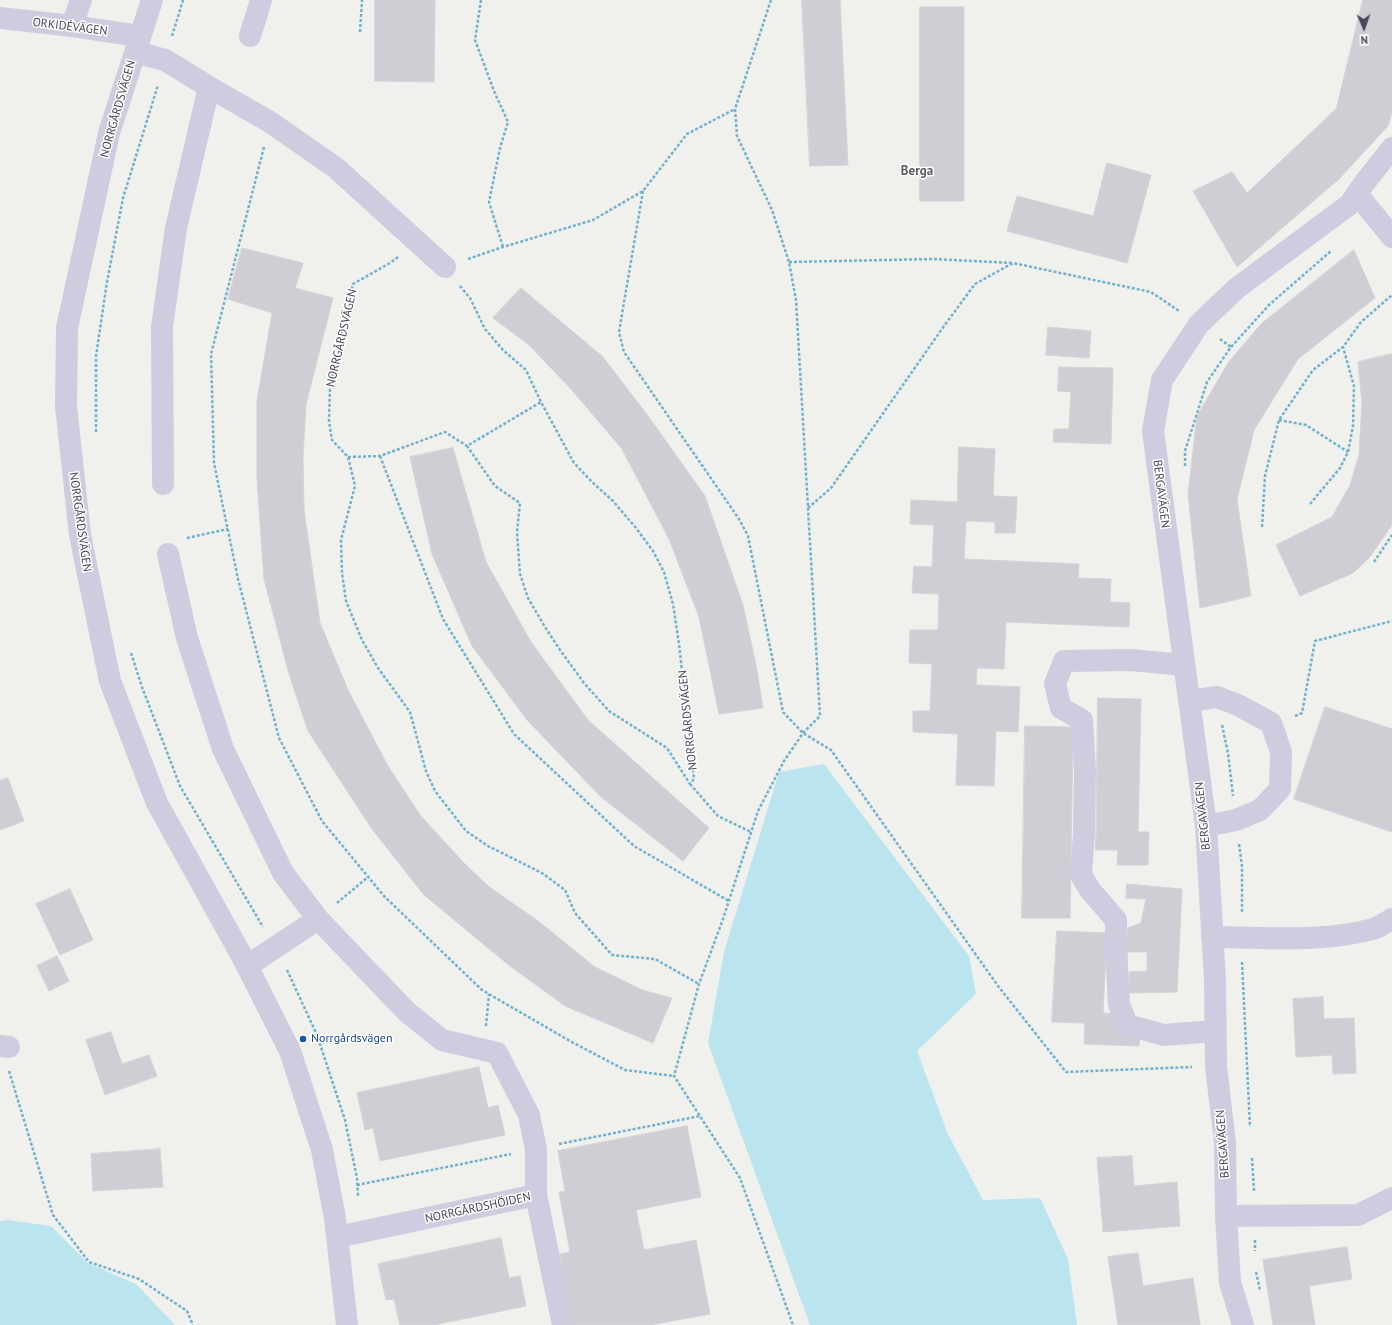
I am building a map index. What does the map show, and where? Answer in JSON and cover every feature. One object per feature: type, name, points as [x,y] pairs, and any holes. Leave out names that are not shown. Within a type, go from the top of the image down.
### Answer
[{"type":"street","points":[[72,26],[81,0]]},
{"type":"street","name":"NORRGÅRDSVÄGEN","points":[[152,0],[109,133],[67,328],[66,406],[80,535],[110,681],[157,803],[247,966],[290,1051],[322,1150],[337,1237],[347,1325]]},
{"type":"street","points":[[250,36],[261,0]]},
{"type":"street","name":"ORKIDÉVÄGEN","points":[[0,18],[72,26],[137,44]]},
{"type":"street","name":"NORRGÅRDSVÄGEN","points":[[137,44],[270,122],[336,168],[445,268]]},
{"type":"street","points":[[163,484],[162,327],[176,228],[209,87]]},
{"type":"street","name":"BERGAVÄGEN","points":[[1243,1325],[1230,1282],[1224,1143],[1216,1066],[1215,980],[1206,826],[1153,431],[1162,380],[1199,324],[1237,288],[1350,204],[1392,148]]},
{"type":"street","points":[[1357,194],[1392,237]]},
{"type":"street","points":[[168,554],[187,638],[223,749],[283,873],[318,919],[407,1012],[442,1040],[497,1053],[528,1114],[536,1149],[536,1195]]},
{"type":"street","points":[[1184,665],[1131,660],[1064,661],[1055,684],[1061,708],[1082,720],[1085,771],[1084,833],[1081,875],[1090,890],[1116,920],[1119,1004],[1127,1025],[1164,1035],[1215,1031]]},
{"type":"street","points":[[1189,701],[1217,697],[1238,705],[1272,724],[1281,752],[1280,789],[1260,810],[1236,820],[1206,826]]},
{"type":"street","points":[[247,966],[318,919]]},
{"type":"street","points":[[1212,937],[1303,938],[1338,935],[1374,928],[1392,919]]},
{"type":"street","name":"NORRGÅRDSHÖJDEN","points":[[337,1237],[536,1195],[563,1325]]},
{"type":"street","points":[[1226,1216],[1358,1215],[1392,1198]]},
{"type":"path","points":[[360,32],[362,0]]},
{"type":"path","points":[[481,0],[475,40],[494,91],[508,122],[500,148],[489,202],[503,247]]},
{"type":"path","points":[[771,0],[735,109],[737,136],[772,210],[789,262],[796,300],[820,716],[803,733],[784,761],[758,811],[729,901],[699,984],[674,1076],[740,1178],[793,1325]]},
{"type":"path","points":[[445,268],[503,247],[593,220],[643,191],[688,134],[735,109]]},
{"type":"path","points":[[270,122],[211,354],[214,463],[238,579],[279,738],[322,821],[384,896],[482,990],[570,1041],[625,1070],[674,1076]]},
{"type":"path","points":[[643,191],[619,332],[624,352],[739,519],[748,536],[783,712],[803,733],[831,750],[998,986],[1066,1072],[1216,1066]]},
{"type":"path","name":"NORRGÅRDSVÄGEN","points":[[417,242],[390,263],[353,284],[330,386],[329,421],[332,440],[348,457],[355,486],[342,540],[342,573],[346,600],[362,640],[378,668],[410,712],[426,771],[435,791],[466,831],[488,846],[542,873],[565,890],[575,913],[612,955],[655,959],[699,984]]},
{"type":"path","points":[[789,262],[933,259],[1013,263],[1151,292],[1231,346]]},
{"type":"path","points":[[808,508],[831,488],[975,284],[1013,263]]},
{"type":"path","name":"NORRGÅRDSVÄGEN","points":[[445,268],[470,298],[485,329],[503,350],[526,370],[541,402],[574,463],[613,501],[636,528],[653,551],[664,572],[673,604],[680,652],[694,779],[690,784],[667,748],[609,711],[584,683],[560,650],[528,598],[520,574],[517,532],[520,503],[495,486],[467,446]]},
{"type":"path","points":[[1262,527],[1265,476],[1279,420],[1313,370],[1343,348],[1362,322],[1392,295]]},
{"type":"path","points":[[1310,504],[1340,468],[1348,452],[1353,426],[1354,386],[1343,348]]},
{"type":"path","points":[[348,457],[380,456],[445,432],[467,446],[541,402]]},
{"type":"path","points":[[1279,420],[1306,425],[1348,452]]},
{"type":"path","points":[[380,456],[443,619],[514,734],[634,846],[729,901]]},
{"type":"path","points":[[168,554],[176,541],[228,529]]},
{"type":"path","points":[[1374,562],[1392,535]]},
{"type":"path","points":[[1272,724],[1302,713],[1315,641],[1392,621]]},
{"type":"path","points":[[690,784],[718,816],[751,832]]},
{"type":"path","points":[[318,919],[368,877]]},
{"type":"path","points":[[484,1050],[489,994]]},
{"type":"path","points":[[5,1046],[9,1072],[53,1214],[89,1262],[139,1279],[188,1311],[193,1325]]},
{"type":"shaded area","points":[[824,764],[969,956],[976,994],[917,1051],[948,1134],[983,1200],[1040,1198],[1068,1259],[1077,1325],[810,1325],[708,1043],[724,952],[779,772]]},
{"type":"shaded area","points":[[8,1220],[51,1226],[88,1263],[136,1284],[175,1325],[0,1325],[0,1221]]},
{"type":"building","points":[[375,0],[435,0],[434,82],[375,81]]},
{"type":"building","points":[[802,0],[840,0],[848,165],[810,166]]},
{"type":"building","points":[[1363,0],[1392,0],[1392,112],[1388,126],[1339,179],[1237,267],[1193,191],[1232,172],[1247,193],[1336,109]]},
{"type":"building","points":[[920,7],[964,7],[964,201],[920,201]]},
{"type":"building","points":[[1107,163],[1151,175],[1127,263],[1007,231],[1017,196],[1093,216]]},
{"type":"building","points":[[242,248],[303,263],[295,288],[333,298],[306,404],[303,457],[304,510],[320,623],[348,690],[388,766],[420,815],[463,862],[488,886],[538,921],[595,967],[642,990],[672,998],[653,1043],[565,1006],[510,966],[424,895],[372,829],[308,731],[289,674],[264,579],[257,479],[257,401],[272,313],[228,299]]},
{"type":"building","points":[[1354,250],[1375,298],[1298,359],[1254,430],[1237,499],[1251,596],[1200,608],[1188,494],[1197,416],[1228,363],[1261,324]]},
{"type":"building","points":[[521,288],[603,357],[651,420],[705,496],[743,605],[756,665],[763,708],[719,714],[699,617],[669,539],[622,449],[571,389],[528,344],[493,318]]},
{"type":"building","points":[[1048,327],[1091,331],[1089,358],[1046,355]]},
{"type":"building","points":[[1392,354],[1392,525],[1369,558],[1353,573],[1300,596],[1276,545],[1332,517],[1350,485],[1359,455],[1362,403],[1358,362]]},
{"type":"building","points":[[1059,367],[1113,368],[1111,444],[1053,442],[1054,429],[1069,429],[1071,392],[1058,391]]},
{"type":"building","points":[[959,447],[995,449],[993,496],[1017,497],[1015,533],[995,533],[995,522],[966,521],[964,559],[1079,564],[1078,578],[1111,579],[1110,602],[1130,603],[1129,627],[1006,622],[1004,669],[977,668],[976,685],[1020,687],[1018,732],[996,731],[994,786],[956,785],[958,734],[913,732],[913,711],[930,711],[932,664],[909,663],[910,630],[938,630],[939,594],[912,593],[914,566],[932,567],[934,525],[910,524],[911,500],[957,502]]},
{"type":"building","points":[[453,448],[486,562],[531,642],[588,720],[709,828],[683,861],[601,797],[527,720],[472,646],[432,554],[410,457]]},
{"type":"building","points":[[1098,698],[1141,699],[1138,832],[1149,832],[1148,865],[1117,865],[1118,850],[1096,850]]},
{"type":"building","points":[[1325,707],[1392,729],[1392,832],[1294,799]]},
{"type":"building","points":[[1025,726],[1073,727],[1070,918],[1022,918]]},
{"type":"building","points":[[8,778],[24,821],[0,830],[0,781]]},
{"type":"building","points":[[1127,884],[1182,889],[1177,992],[1129,993],[1129,972],[1147,971],[1147,952],[1126,952],[1128,928],[1141,923],[1146,899],[1126,898]]},
{"type":"building","points":[[70,889],[93,940],[60,955],[36,904]]},
{"type":"building","points":[[1057,931],[1107,933],[1103,1013],[1118,1014],[1118,1032],[1140,1033],[1139,1046],[1084,1044],[1085,1023],[1052,1022]]},
{"type":"building","points":[[57,956],[69,981],[49,991],[37,966]]},
{"type":"building","points":[[1323,997],[1324,1019],[1354,1018],[1356,1073],[1333,1074],[1332,1055],[1296,1057],[1293,999]]},
{"type":"building","points":[[111,1032],[122,1064],[149,1055],[157,1076],[105,1095],[86,1040]]},
{"type":"building","points":[[479,1067],[488,1108],[498,1105],[505,1135],[380,1161],[373,1128],[365,1130],[357,1093]]},
{"type":"building","points":[[687,1126],[701,1197],[636,1210],[644,1250],[696,1240],[710,1314],[650,1325],[573,1325],[560,1254],[570,1252],[559,1192],[565,1191],[558,1151]]},
{"type":"building","points":[[160,1149],[163,1187],[93,1191],[91,1154]]},
{"type":"building","points":[[1132,1156],[1134,1186],[1177,1182],[1180,1226],[1103,1232],[1097,1158]]},
{"type":"building","points":[[501,1238],[509,1278],[520,1276],[526,1306],[434,1325],[400,1325],[394,1299],[386,1300],[378,1264]]},
{"type":"building","points":[[1347,1247],[1352,1279],[1309,1286],[1315,1325],[1273,1325],[1263,1260]]},
{"type":"building","points":[[1138,1253],[1143,1286],[1193,1278],[1200,1325],[1118,1325],[1108,1257]]},
{"type":"place","name":"Norrgårdsvägen","points":[[303,1039]]},
{"type":"district","name":"Berga","points":[[917,171]]}]
